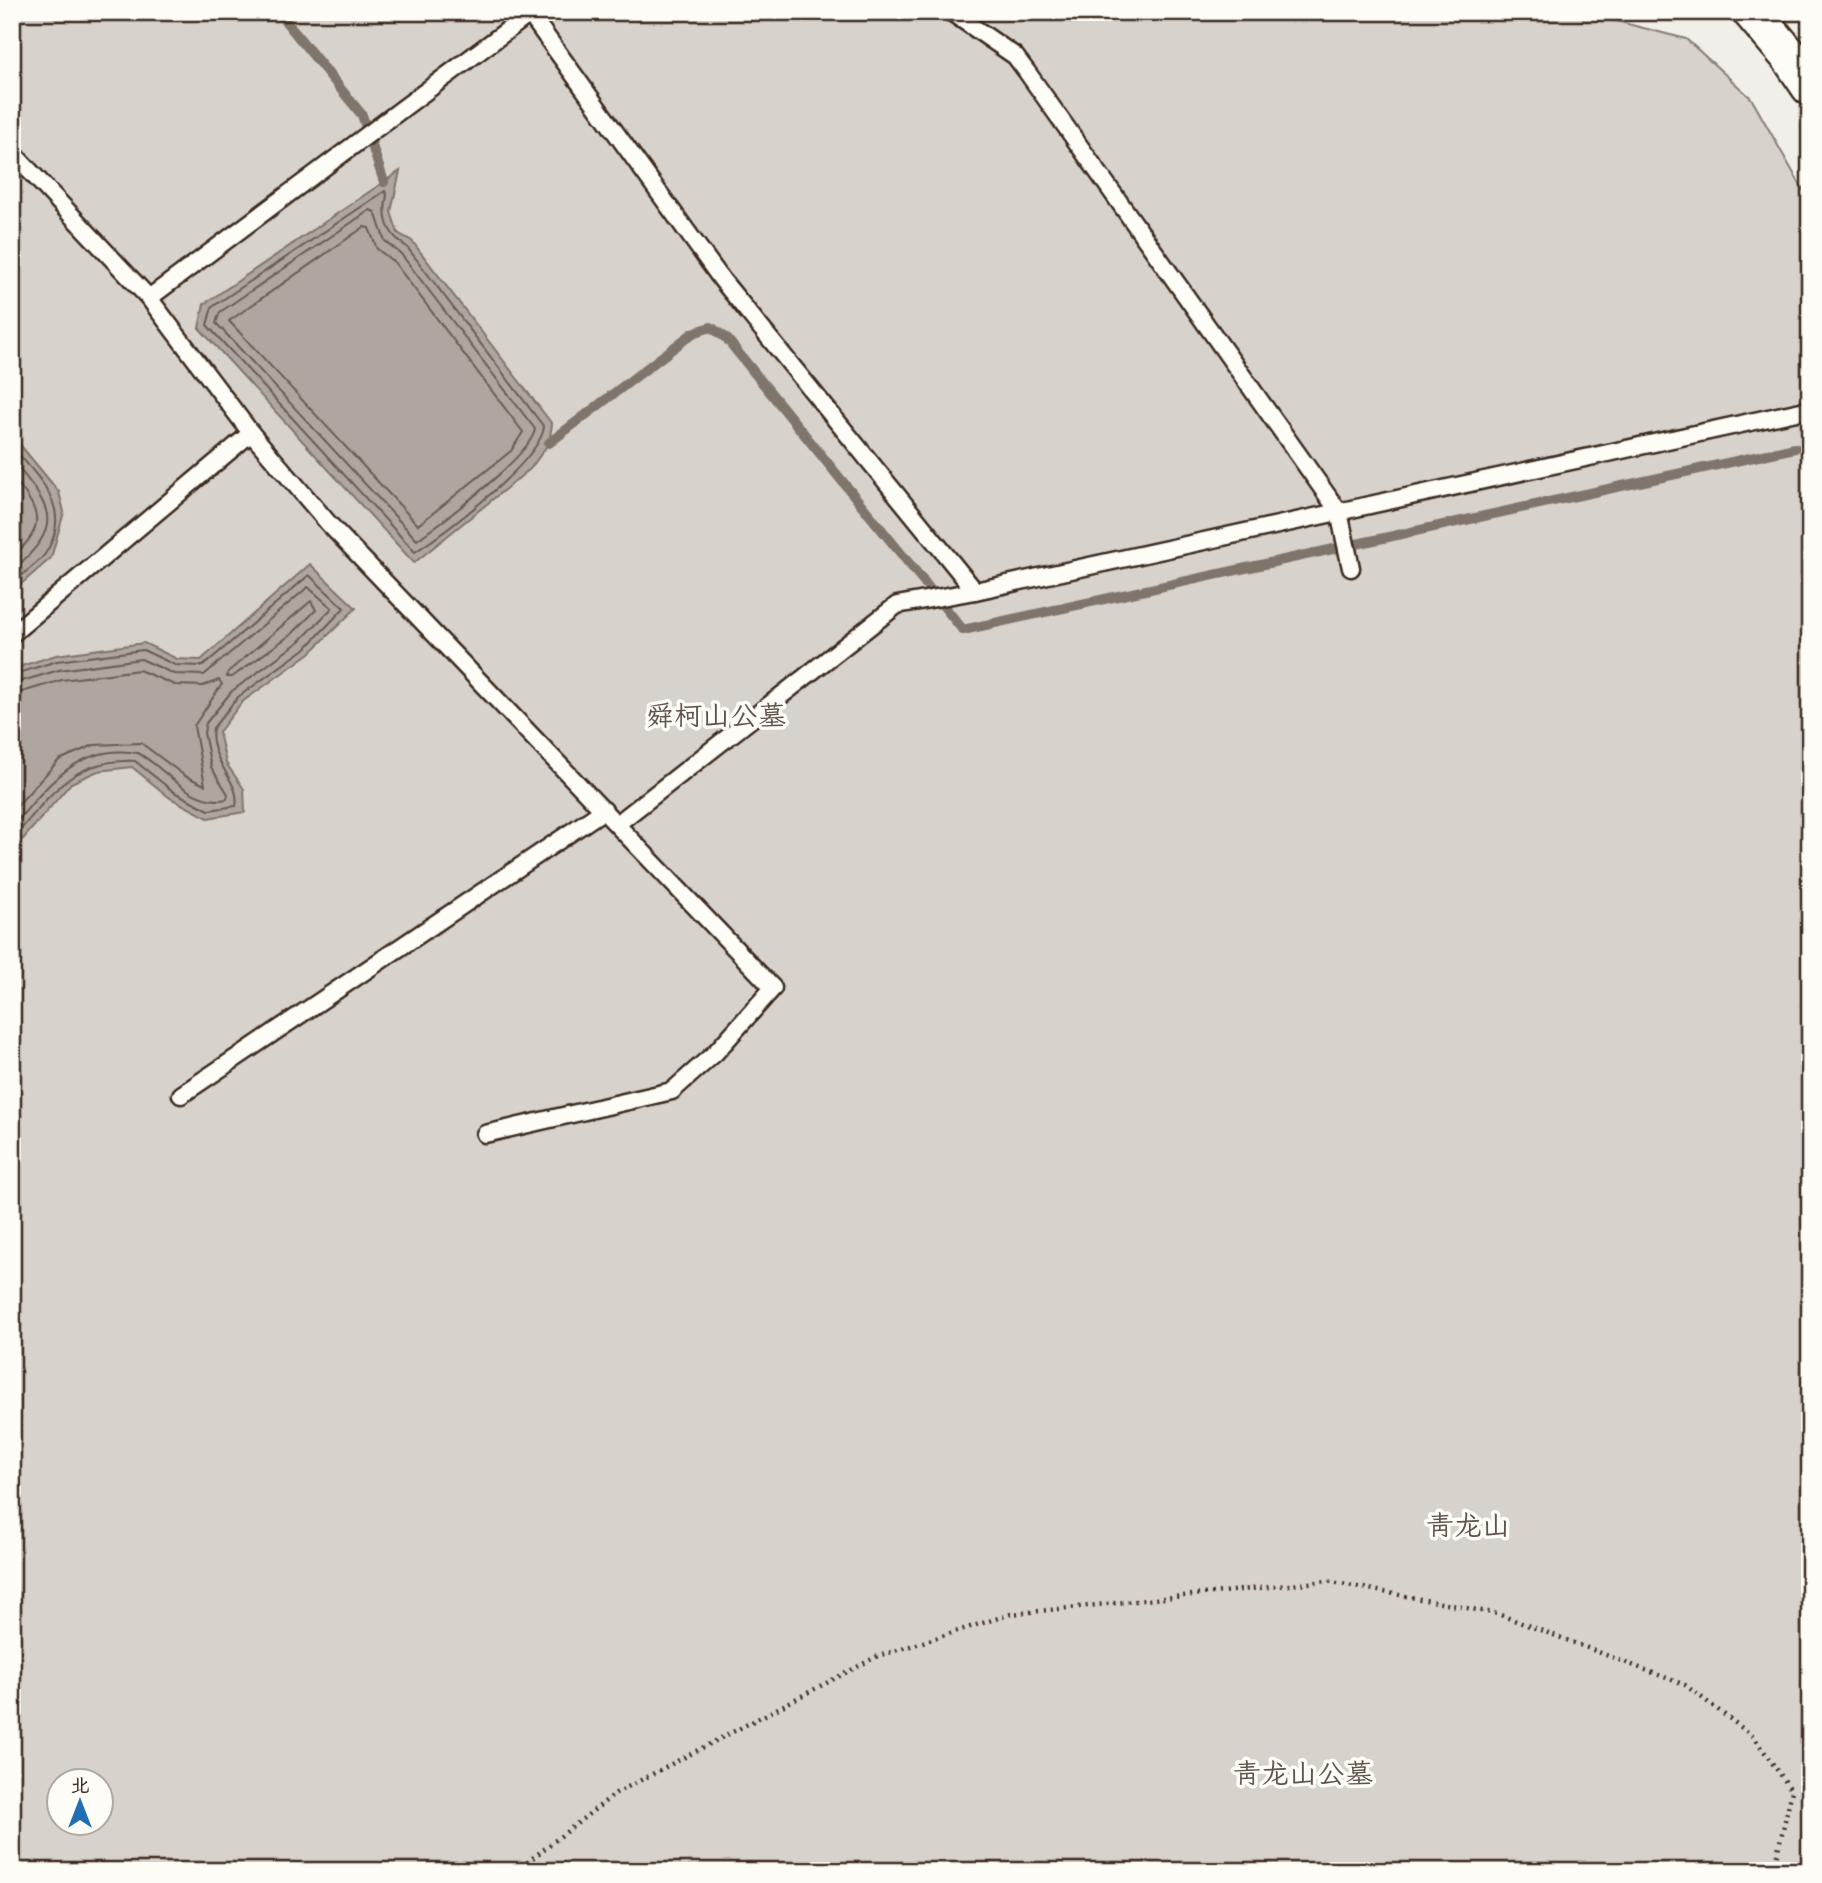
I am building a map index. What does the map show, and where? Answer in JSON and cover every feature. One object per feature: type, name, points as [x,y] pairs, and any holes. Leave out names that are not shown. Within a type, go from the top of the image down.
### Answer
[{"type":"street","points":[[1752,12],[1791,58],[1810,86]]},
{"type":"lane","points":[[951,12],[1014,56],[1339,512],[1351,568]]},
{"type":"lane","points":[[149,298],[531,13],[722,280],[975,591]]},
{"type":"lane","points":[[12,152],[149,298],[251,433],[329,524],[774,988],[715,1053],[672,1091],[485,1134]]},
{"type":"lane","points":[[617,824],[897,605],[975,591],[1810,408]]},
{"type":"lane","points":[[12,634],[251,433]]},
{"type":"lane","points":[[181,1095],[604,810]]},
{"type":"path","points":[[516,1871],[615,1793],[876,1657],[1012,1614],[1327,1581],[1498,1614],[1685,1685],[1754,1737],[1792,1791],[1773,1871]]},
{"type":"green space","name":"舜柯山公墓","points":[[12,12],[1581,12],[1686,39],[1751,98],[1810,202],[1810,1871],[12,1871]]},
{"type":"water","points":[[400,171],[391,212],[398,233],[412,241],[552,424],[549,443],[530,469],[414,563],[199,328],[204,304]]},
{"type":"water","points":[[12,435],[59,492],[64,512],[51,558],[12,592]]},
{"type":"water","points":[[310,564],[356,608],[310,653],[242,702],[219,732],[226,763],[244,789],[245,812],[208,818],[170,798],[132,767],[98,771],[71,783],[12,852],[12,669],[56,655],[144,643],[177,659],[201,660]]},
{"type":"waterway","points":[[278,12],[362,115],[384,182]]},
{"type":"waterway","points":[[549,443],[693,333],[711,327],[727,339],[963,630],[1795,448]]},
{"type":"park label","name":"青龙山","points":[[1468,1527]]},
{"type":"park label","name":"青龙山公墓","points":[[1303,1775]]}]
